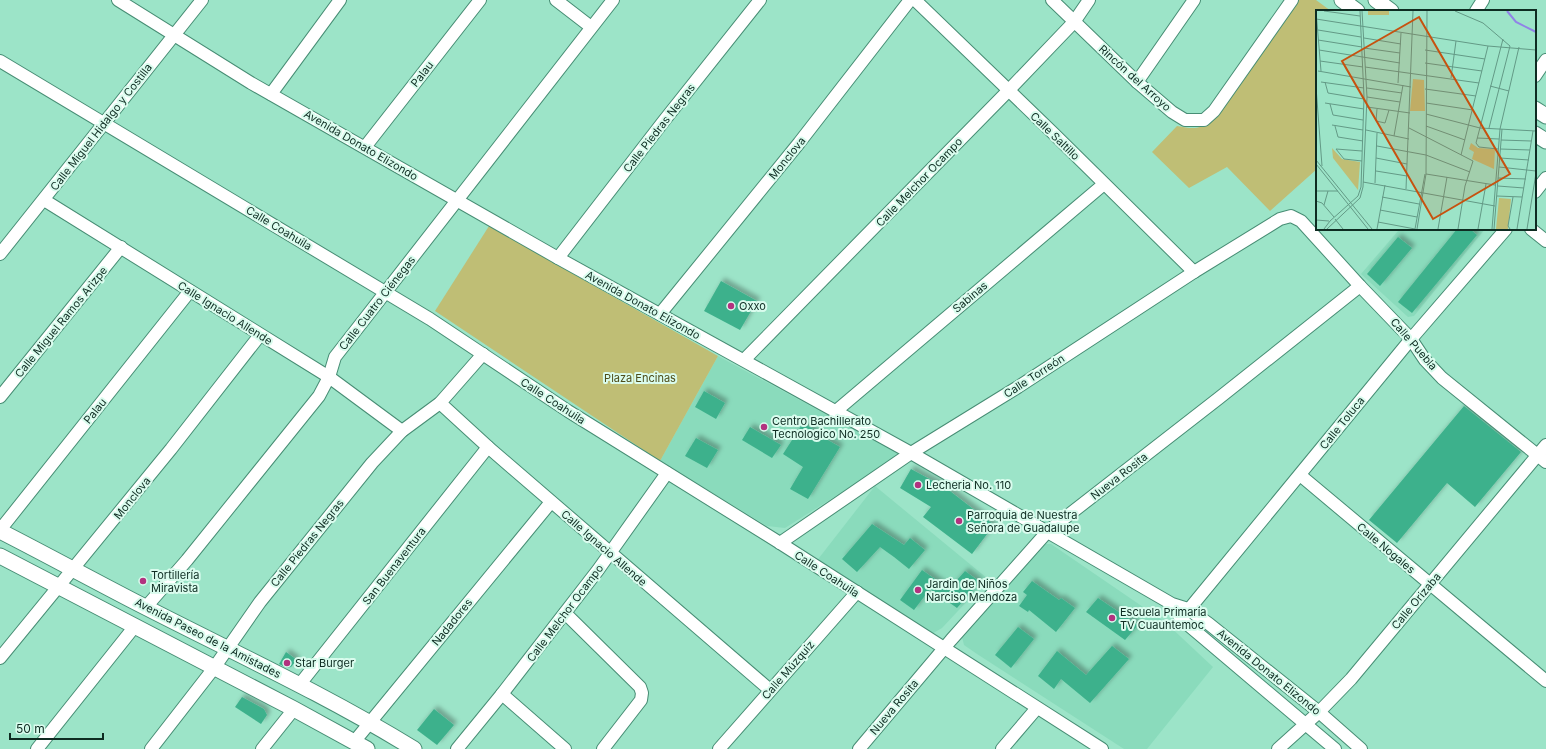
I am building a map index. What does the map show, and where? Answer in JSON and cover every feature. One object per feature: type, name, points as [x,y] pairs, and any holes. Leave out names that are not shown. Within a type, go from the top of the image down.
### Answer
[{"type":"street","name":"Avenida Donato Elizondo","points":[[118,0],[271,94],[558,258],[911,453],[1172,604],[1185,614],[1305,724],[1335,749]]},
{"type":"street","name":"Calle Miguel Hidalgo y Costilla","points":[[0,254],[105,124],[202,0]]},
{"type":"street","points":[[271,94],[340,0]]},
{"type":"street","name":"Palau","points":[[365,147],[480,0]]},
{"type":"street","points":[[556,0],[591,27]]},
{"type":"street","name":"Calle Cuatro Ciénegas","points":[[146,608],[187,560],[319,396],[329,377],[335,357],[613,0]]},
{"type":"street","name":"Calle Piedras Negras","points":[[558,258],[760,0]]},
{"type":"street","name":"Monclova","points":[[660,314],[799,143],[910,0]]},
{"type":"street","name":"Calle Saltillo","points":[[914,0],[1194,272]]},
{"type":"street","name":"Rincón del Arroyo","points":[[1052,0],[1137,82],[1172,112],[1185,120],[1204,120],[1214,111],[1292,0]]},
{"type":"street","name":"Calle Melchor Ocampo","points":[[744,360],[1008,91],[1074,22],[1089,0]]},
{"type":"street","points":[[1137,82],[1194,0]]},
{"type":"street","points":[[1342,0],[1356,10]]},
{"type":"street","points":[[1477,10],[1483,0]]},
{"type":"street","name":"Calle Coahuila","points":[[0,60],[386,292],[568,411],[780,543],[1102,749]]},
{"type":"street","points":[[1536,75],[1546,60]]},
{"type":"street","points":[[1536,110],[1546,116]]},
{"type":"street","points":[[1536,135],[1546,141]]},
{"type":"street","points":[[1536,191],[1546,178]]},
{"type":"street","name":"Sabinas","points":[[836,411],[1104,184]]},
{"type":"street","name":"Calle Ignacio Allende","points":[[44,200],[329,377],[402,431]]},
{"type":"street","name":"Calle Torreón","points":[[780,543],[911,453],[1018,387],[1194,272],[1280,219],[1292,216]]},
{"type":"street","name":"Calle Puebla","points":[[1292,216],[1301,221],[1411,339],[1425,360],[1442,378],[1542,459]]},
{"type":"street","name":"Calle Toluca","points":[[1185,614],[1411,339],[1505,230]]},
{"type":"street","points":[[1532,230],[1546,241]]},
{"type":"street","name":"Calle Miguel Ramos Arizpe","points":[[0,397],[121,247]]},
{"type":"street","name":"Nueva Rosita","points":[[859,749],[944,648],[1048,531],[1213,403],[1360,286]]},
{"type":"street","name":"Palau","points":[[0,530],[190,291]]},
{"type":"street","name":"Monclova","points":[[0,658],[171,449],[260,335]]},
{"type":"street","name":"Calle Piedras Negras","points":[[151,749],[214,668],[260,602],[313,534],[372,463],[402,431],[440,403],[483,354]]},
{"type":"street","name":"Calle Ignacio Allende","points":[[440,403],[488,448],[770,690]]},
{"type":"street","name":"Calle Orizaba","points":[[1278,749],[1319,712],[1350,679],[1430,585],[1542,459],[1546,445]]},
{"type":"street","name":"San Buenaventura","points":[[300,684],[488,448]]},
{"type":"street","name":"Calle Melchor Ocampo","points":[[457,749],[565,613],[667,473]]},
{"type":"street","name":"Calle Nogales","points":[[1300,475],[1546,681]]},
{"type":"street","name":"Nadadores","points":[[360,745],[371,722],[551,502]]},
{"type":"street","name":"Avenida Paseo de la Amistades","points":[[0,530],[146,608],[300,684],[371,722],[414,749]]},
{"type":"street","name":"Avenida Paseo de la Amistades","points":[[0,556],[360,745]]},
{"type":"street","name":"Calle Múzquiz","points":[[720,749],[857,592]]},
{"type":"street","points":[[565,613],[640,687],[642,693],[641,700],[602,749]]},
{"type":"street","name":"Avenida Donato Elizondo","points":[[1185,614],[1215,629],[1319,712],[1361,749]]},
{"type":"street","points":[[37,749],[135,626]]},
{"type":"street","points":[[502,694],[565,749]]},
{"type":"street","points":[[1002,749],[1036,708]]},
{"type":"street","points":[[262,749],[294,709]]},
{"type":"shaded area","points":[[1484,230],[1414,316],[1408,317],[1361,274],[1398,231]]},
{"type":"shaded area","name":"Centro Bachillerato Tecnologico No. 250","points":[[718,356],[901,455],[785,528],[767,526],[660,461]]},
{"type":"shaded area","points":[[875,486],[988,579],[942,628],[928,636],[812,567]]},
{"type":"shaded area","points":[[1043,544],[1051,544],[1165,622],[1213,667],[1147,749],[1124,749],[964,645],[962,637]]},
{"type":"green space","points":[[1299,0],[1316,0],[1330,10],[1316,10],[1316,170],[1270,211],[1227,167],[1189,188],[1152,152],[1177,126],[1196,128],[1204,126],[1213,120]]},
{"type":"green space","name":"Plaza Encinas","points":[[489,226],[718,356],[660,461],[435,311]]},
{"type":"building","points":[[1456,230],[1471,230],[1477,235],[1412,313],[1398,302]]},
{"type":"building","points":[[1398,237],[1412,248],[1380,286],[1367,274]]},
{"type":"building","name":"Oxxo","points":[[721,281],[757,301],[740,330],[704,311]]},
{"type":"building","points":[[704,391],[725,403],[716,419],[695,407]]},
{"type":"building","points":[[1464,406],[1521,452],[1475,507],[1447,483],[1397,543],[1369,520]]},
{"type":"building","points":[[803,423],[813,429],[812,431],[840,447],[808,499],[790,489],[803,467],[783,454]]},
{"type":"building","points":[[750,427],[781,445],[772,458],[742,440]]},
{"type":"building","points":[[696,438],[718,450],[707,468],[685,456]]},
{"type":"building","name":"Parroquia de Nuestra Señora de Guadalupe","points":[[911,469],[946,488],[994,525],[972,554],[923,517],[931,507],[900,488]]},
{"type":"building","points":[[872,524],[904,545],[910,538],[925,550],[909,569],[880,547],[857,572],[842,559]]},
{"type":"building","points":[[922,570],[949,589],[965,571],[980,582],[957,608],[930,589],[914,610],[900,600]]},
{"type":"building","points":[[1032,581],[1059,600],[1061,598],[1075,608],[1056,632],[1029,610],[1028,612],[1019,606],[1027,595],[1023,592]]},
{"type":"building","name":"Escuela Primaria TV Cuauhtemoc","points":[[1098,598],[1138,625],[1125,640],[1086,612]]},
{"type":"building","points":[[1018,627],[1034,639],[1011,668],[995,655]]},
{"type":"building","points":[[1112,646],[1129,659],[1090,703],[1061,679],[1054,689],[1038,676],[1057,651],[1086,675]]},
{"type":"building","name":"Star Burger","points":[[286,652],[297,660],[291,667],[287,668],[279,664]]},
{"type":"building","points":[[242,697],[264,709],[267,715],[261,724],[235,707]]},
{"type":"building","points":[[434,709],[454,725],[437,745],[417,730]]},
{"type":"place","name":"Oxxo","points":[[731,306]]},
{"type":"place","name":"Centro Bachillerato Tecnologico No. 250","points":[[764,427]]},
{"type":"place","name":"Lecheria No. 110","points":[[918,485]]},
{"type":"place","name":"Parroquia de Nuestra Señora de Guadalupe","points":[[959,521]]},
{"type":"place","name":"Tortillería Miravista","points":[[143,581]]},
{"type":"place","name":"Jardin de Niños Narciso Mendoza","points":[[918,590]]},
{"type":"place","name":"Escuela Primaria TV Cuauhtemoc","points":[[1112,618]]},
{"type":"place","name":"Star Burger","points":[[287,663]]}]
